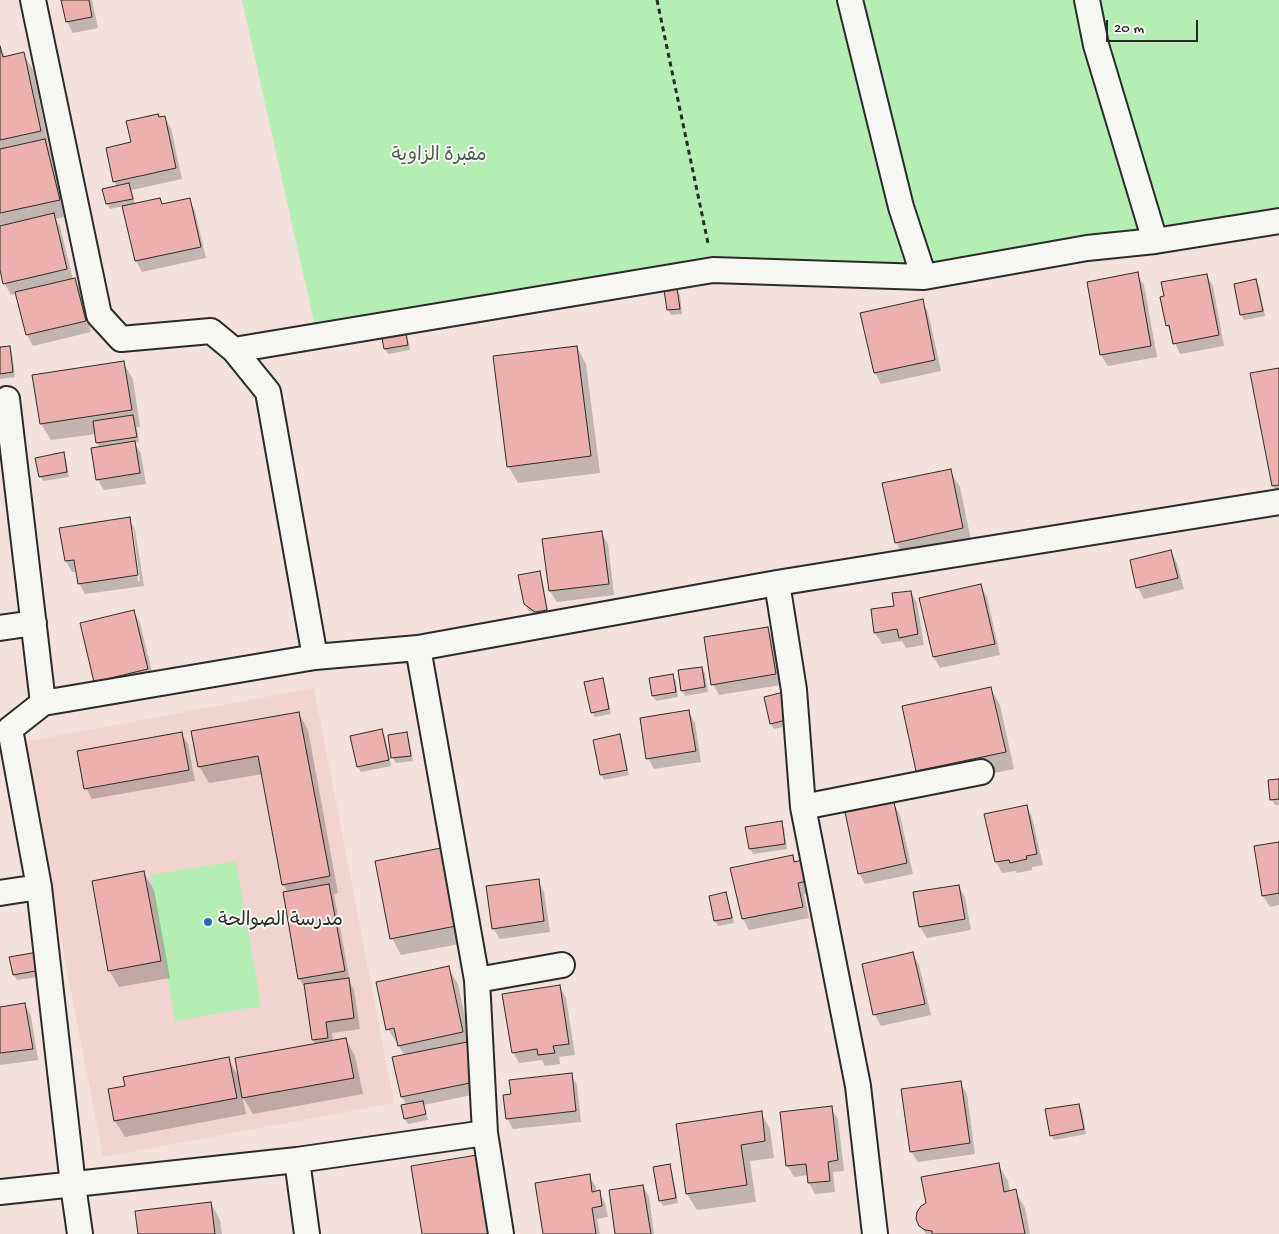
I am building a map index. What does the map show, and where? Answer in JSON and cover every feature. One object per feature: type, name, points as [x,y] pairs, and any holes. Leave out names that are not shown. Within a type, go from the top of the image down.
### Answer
[{"type":"street","points":[[33,0],[99,315],[121,339],[211,330],[234,350],[268,392],[316,657]]},
{"type":"street","points":[[850,0],[902,207],[924,277]]},
{"type":"street","points":[[1086,0],[1096,45],[1156,241]]},
{"type":"street","points":[[234,350],[713,270],[924,277],[1087,248],[1156,241],[1279,222]]},
{"type":"street","points":[[7,399],[43,703]]},
{"type":"street","points":[[80,1234],[39,888],[10,730],[43,703],[316,657],[418,648],[777,583],[1279,502]]},
{"type":"street","points":[[777,583],[794,690],[804,807],[858,1086],[875,1234]]},
{"type":"street","points":[[0,628],[34,623]]},
{"type":"street","points":[[418,648],[477,980],[484,1133],[501,1234]]},
{"type":"street","points":[[804,807],[981,772]]},
{"type":"street","points":[[0,893],[39,888]]},
{"type":"street","points":[[477,980],[562,965]]},
{"type":"street","points":[[0,1192],[297,1160],[484,1133]]},
{"type":"street","points":[[297,1160],[306,1234]]},
{"type":"path","points":[[657,0],[713,270]]},
{"type":"shaded area","name":"مدرسة الصوالحة","points":[[314,688],[394,1103],[103,1157],[23,742]]},
{"type":"green space","name":"مقبرة الزاوية","points":[[242,0],[1279,0],[1279,218],[924,277],[713,270],[317,336]]},
{"type":"green space","points":[[236,861],[261,1006],[175,1021],[150,875]]},
{"type":"building","points":[[61,0],[89,0],[92,17],[66,22]]},
{"type":"building","points":[[0,46],[3,57],[24,52],[41,131],[0,140]]},
{"type":"building","points":[[158,114],[159,117],[165,116],[176,168],[113,182],[106,148],[131,142],[126,121]]},
{"type":"building","points":[[45,139],[60,200],[0,213],[0,149]]},
{"type":"building","points":[[129,183],[133,199],[106,204],[102,189]]},
{"type":"building","points":[[160,198],[162,204],[190,198],[201,247],[135,261],[122,206]]},
{"type":"building","points":[[54,213],[67,269],[3,284],[0,270],[0,226]]},
{"type":"building","points":[[1138,272],[1151,346],[1100,355],[1087,282]]},
{"type":"building","points":[[1207,274],[1219,335],[1173,344],[1169,325],[1166,326],[1160,297],[1164,296],[1161,282]]},
{"type":"building","points":[[75,278],[86,321],[26,335],[15,292]]},
{"type":"building","points":[[1256,279],[1263,311],[1240,315],[1234,284]]},
{"type":"building","points":[[677,288],[680,309],[667,310],[664,290]]},
{"type":"building","points":[[923,299],[935,360],[874,373],[860,313]]},
{"type":"building","points":[[405,328],[408,345],[384,349],[381,332]]},
{"type":"building","points":[[10,346],[13,372],[0,374],[0,347]]},
{"type":"building","points":[[577,346],[591,456],[507,467],[493,356]]},
{"type":"building","points":[[124,361],[132,410],[40,424],[32,375]]},
{"type":"building","points":[[1279,368],[1279,485],[1272,486],[1250,373]]},
{"type":"building","points":[[133,415],[137,437],[96,443],[93,421]]},
{"type":"building","points":[[135,441],[140,473],[96,480],[91,448]]},
{"type":"building","points":[[64,452],[67,472],[39,477],[35,458]]},
{"type":"building","points":[[951,469],[963,528],[895,543],[882,483]]},
{"type":"building","points":[[130,517],[138,575],[78,584],[74,560],[65,561],[59,528]]},
{"type":"building","points":[[602,531],[609,584],[549,591],[542,539]]},
{"type":"building","points":[[1171,550],[1178,578],[1136,588],[1130,560]]},
{"type":"building","points":[[540,571],[547,610],[535,612],[524,604],[518,575]]},
{"type":"building","points":[[981,584],[995,644],[933,657],[919,598]]},
{"type":"building","points":[[911,591],[918,634],[899,638],[897,629],[874,633],[871,609],[894,606],[892,593]]},
{"type":"building","points":[[134,610],[148,669],[94,682],[80,623]]},
{"type":"building","points":[[768,627],[776,674],[711,685],[704,637]]},
{"type":"building","points":[[702,667],[705,687],[681,691],[678,670]]},
{"type":"building","points":[[673,674],[676,692],[652,696],[649,678]]},
{"type":"building","points":[[603,678],[609,709],[591,713],[584,682]]},
{"type":"building","points":[[991,687],[1006,752],[916,771],[902,706]]},
{"type":"building","points":[[784,692],[790,719],[770,724],[764,697]]},
{"type":"building","points":[[689,710],[696,751],[646,759],[640,718]]},
{"type":"building","points":[[299,712],[330,876],[282,885],[258,756],[198,767],[191,731]]},
{"type":"building","points":[[382,729],[389,760],[357,767],[350,736]]},
{"type":"building","points":[[182,732],[189,770],[84,789],[77,751]]},
{"type":"building","points":[[407,732],[411,756],[391,758],[388,735]]},
{"type":"building","points":[[620,734],[627,770],[600,775],[593,740]]},
{"type":"building","points":[[1279,779],[1279,799],[1270,800],[1268,780]]},
{"type":"building","points":[[894,802],[907,863],[858,874],[845,812]]},
{"type":"building","points":[[1027,805],[1037,854],[1026,856],[1027,859],[1010,863],[1009,860],[995,862],[984,814]]},
{"type":"building","points":[[782,821],[785,844],[749,849],[745,827]]},
{"type":"building","points":[[1279,842],[1279,893],[1262,896],[1254,846]]},
{"type":"building","points":[[446,847],[461,925],[390,939],[375,861]]},
{"type":"building","points":[[793,855],[794,862],[807,859],[811,880],[798,883],[803,907],[742,919],[730,868]]},
{"type":"building","points":[[144,871],[161,961],[108,971],[92,881]]},
{"type":"building","points":[[539,879],[544,921],[492,929],[486,886]]},
{"type":"building","points":[[329,884],[345,971],[298,979],[283,892]]},
{"type":"building","points":[[959,885],[965,919],[919,927],[913,892]]},
{"type":"building","points":[[726,892],[732,918],[714,921],[709,896]]},
{"type":"building","points":[[38,952],[41,970],[13,975],[9,957]]},
{"type":"building","points":[[913,952],[925,1004],[873,1015],[862,964]]},
{"type":"building","points":[[449,966],[463,1032],[398,1046],[394,1028],[386,1030],[376,982]]},
{"type":"building","points":[[349,978],[354,1018],[326,1022],[328,1038],[312,1040],[304,984]]},
{"type":"building","points":[[560,985],[569,1044],[553,1046],[555,1053],[538,1055],[537,1049],[512,1053],[502,994]]},
{"type":"building","points":[[25,1003],[33,1049],[0,1053],[0,1007]]},
{"type":"building","points":[[346,1038],[354,1078],[242,1098],[235,1058]]},
{"type":"building","points":[[467,1042],[475,1082],[401,1097],[392,1057]]},
{"type":"building","points":[[229,1057],[237,1098],[114,1121],[108,1089],[125,1086],[123,1077]]},
{"type":"building","points":[[572,1073],[576,1111],[506,1119],[503,1095],[511,1094],[509,1080]]},
{"type":"building","points":[[961,1081],[970,1143],[910,1152],[901,1089]]},
{"type":"building","points":[[423,1101],[426,1114],[404,1119],[401,1105]]},
{"type":"building","points":[[1079,1104],[1084,1129],[1050,1136],[1045,1109]]},
{"type":"building","points":[[832,1106],[838,1160],[828,1162],[830,1181],[808,1183],[806,1164],[786,1166],[780,1112]]},
{"type":"building","points":[[762,1111],[765,1141],[741,1145],[747,1185],[686,1194],[676,1124]]},
{"type":"building","points":[[477,1155],[490,1234],[422,1234],[411,1166]]},
{"type":"building","points":[[999,1163],[1004,1192],[1016,1189],[1025,1234],[932,1234],[932,1231],[925,1230],[919,1226],[916,1219],[917,1212],[926,1203],[921,1177]]},
{"type":"building","points":[[670,1164],[676,1198],[659,1201],[653,1167]]},
{"type":"building","points":[[590,1174],[592,1192],[600,1190],[602,1206],[592,1208],[596,1234],[543,1234],[535,1183]]},
{"type":"building","points":[[643,1185],[651,1234],[615,1234],[609,1190]]},
{"type":"building","points":[[211,1202],[215,1234],[138,1234],[135,1211]]},
{"type":"place","name":"مدرسة الصوالحة","points":[[208,922]]}]
